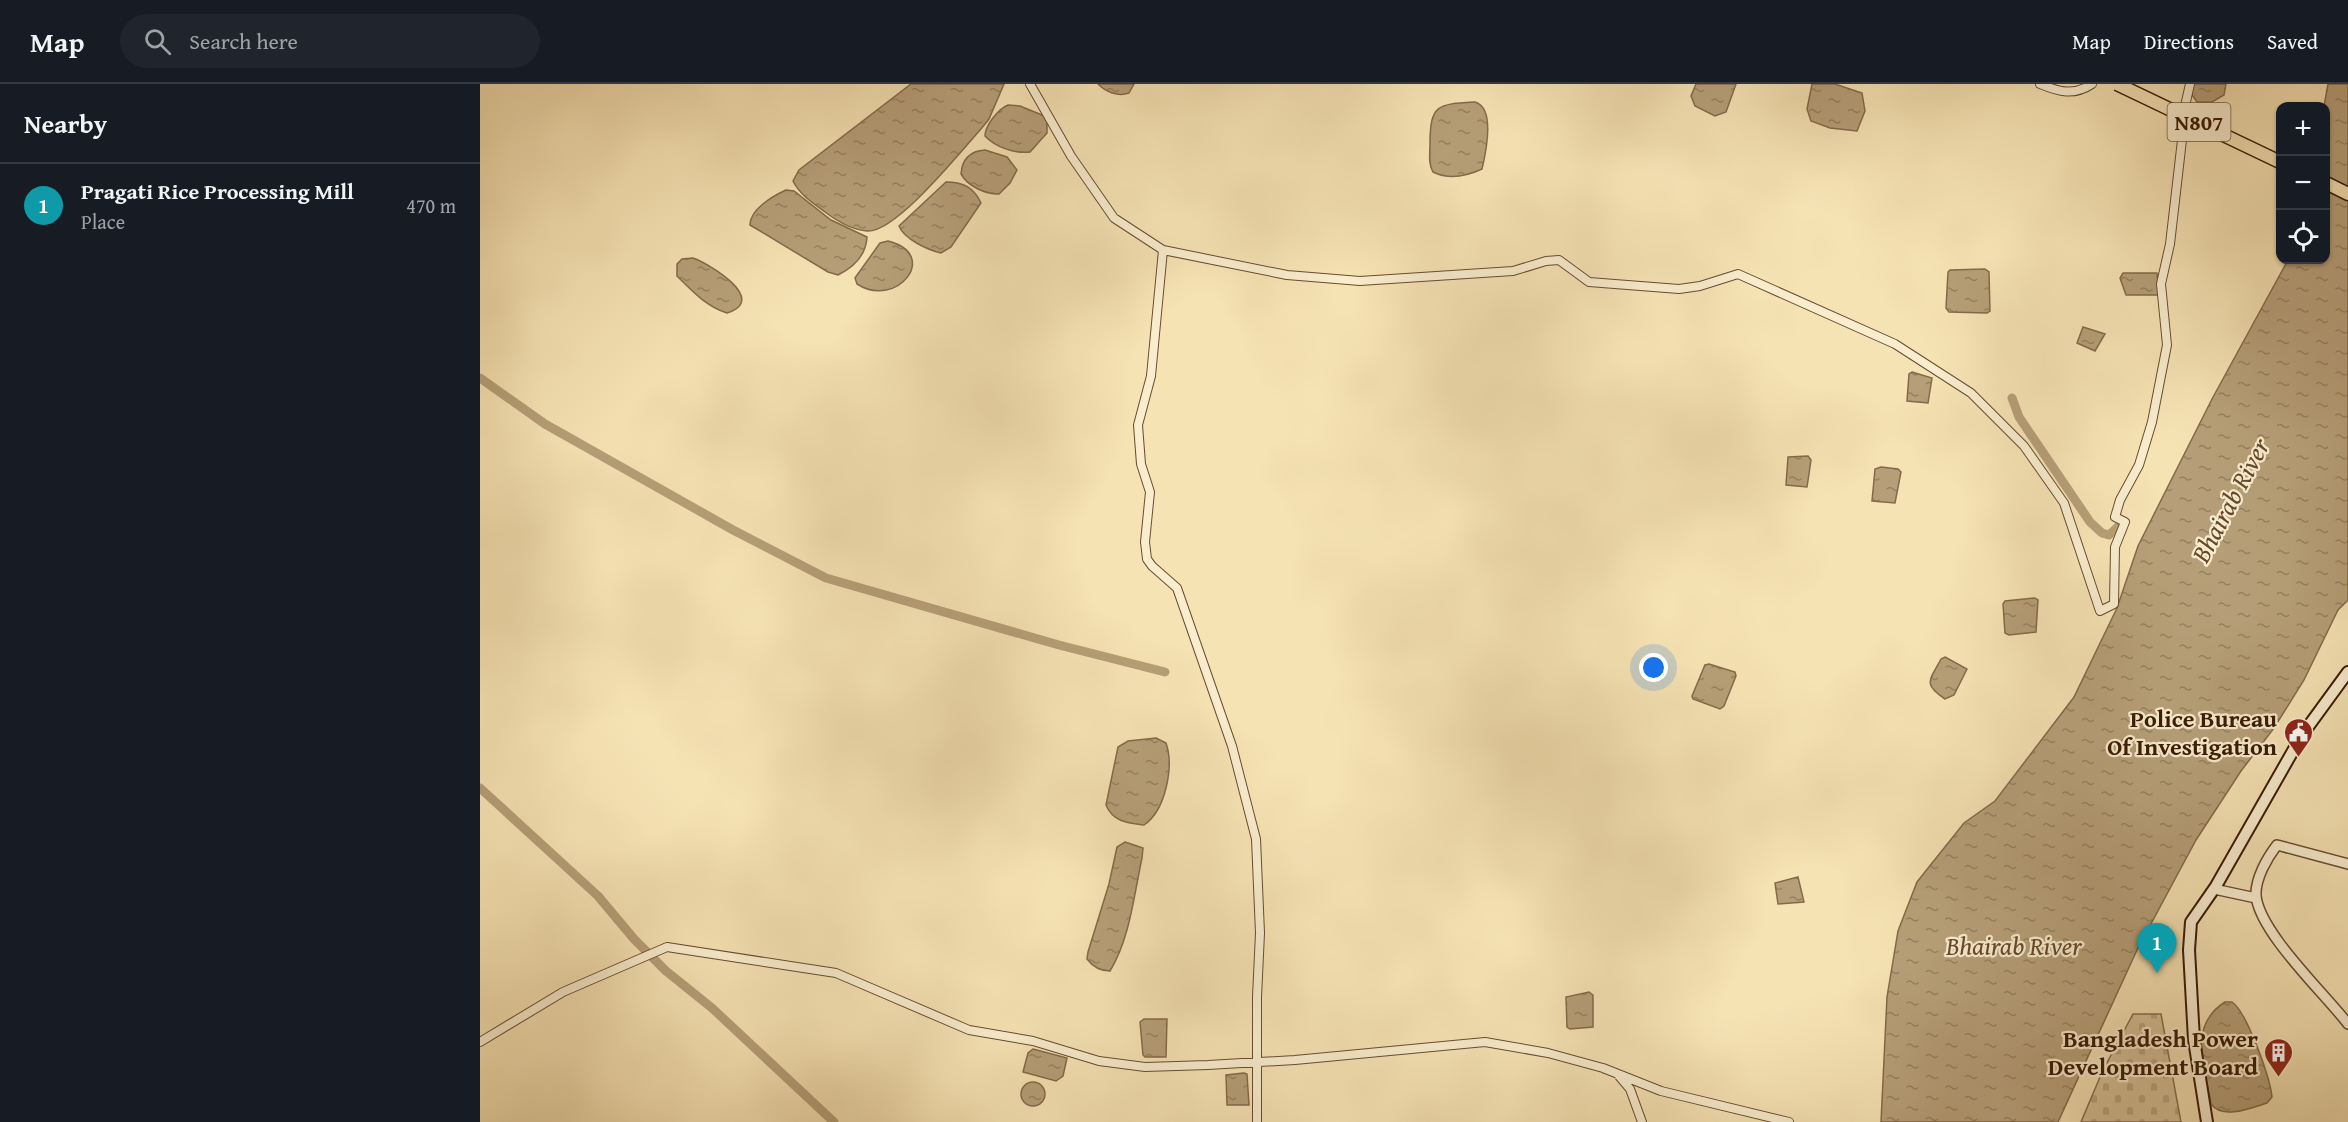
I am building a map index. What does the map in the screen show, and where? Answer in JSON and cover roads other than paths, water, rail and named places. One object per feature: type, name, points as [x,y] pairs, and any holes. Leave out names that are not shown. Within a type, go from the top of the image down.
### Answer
[{"type":"highway","name":"N807","points":[[2117,84],[2276,160]]},
{"type":"highway","points":[[2330,185],[2348,194]]},
{"type":"main road","points":[[2207,1122],[2194,1040],[2189,950],[2191,922],[2214,889],[2302,735],[2348,672]]},
{"type":"street","points":[[1030,84],[1071,156],[1114,218],[1163,250],[1287,275],[1360,281],[1439,277],[1474,272],[1513,272],[1546,261],[1559,260],[1589,282],[1679,288],[1700,286],[1738,274],[1895,344],[1971,393],[2024,446],[2064,503],[2100,611],[2114,604],[2115,547],[2125,522],[2115,517],[2120,500],[2139,465],[2152,422],[2167,345],[2161,284],[2170,244],[2182,140],[2187,124],[2185,106],[2190,84]]},
{"type":"street","points":[[2040,84],[2065,92],[2079,92],[2092,84]]},
{"type":"street","points":[[1163,250],[1151,376],[1138,425],[1141,464],[1150,492],[1145,542],[1147,559],[1177,588],[1232,746],[1256,839],[1260,933],[1257,1122]]},
{"type":"street","points":[[2348,864],[2277,845],[2257,880],[2256,898],[2268,923],[2288,954],[2348,1024]]},
{"type":"street","points":[[2214,889],[2256,898]]},
{"type":"street","points":[[480,1042],[563,992],[636,963],[667,947],[836,973],[969,1030],[1033,1041],[1099,1061],[1145,1067],[1295,1060],[1485,1042],[1548,1053],[1618,1074],[1661,1091],[1789,1122]]},
{"type":"street","points":[[1618,1074],[1630,1089],[1642,1122]]},
{"type":"water","points":[[911,84],[1004,84],[989,119],[911,205],[879,228],[867,231],[850,227],[811,202],[793,181],[799,170]]},
{"type":"water","points":[[1098,84],[1134,84],[1129,93],[1116,94]]},
{"type":"water","points":[[1696,84],[1736,84],[1726,112],[1715,116],[1695,106],[1691,96]]},
{"type":"water","points":[[1812,84],[1835,84],[1862,93],[1865,111],[1857,131],[1830,128],[1811,121],[1807,109]]},
{"type":"water","points":[[2192,84],[2226,84],[2224,95],[2212,102],[2197,102],[2192,95]]},
{"type":"water","name":"Bhairab River","points":[[2328,84],[2348,84],[2348,600],[2338,610],[2304,680],[2274,728],[2241,771],[2196,840],[2137,950],[2058,1122],[1881,1122],[1887,997],[1898,931],[1917,882],[1964,823],[1995,801],[2074,697],[2117,608],[2138,546],[2212,399],[2286,264],[2330,264],[2330,102],[2325,102]]},
{"type":"water","points":[[1475,102],[1486,113],[1487,121],[1487,142],[1482,169],[1458,176],[1445,176],[1433,172],[1430,166],[1430,131],[1434,114],[1445,106]]},
{"type":"water","points":[[1008,105],[1020,106],[1047,117],[1047,133],[1030,152],[1006,149],[985,136],[993,118]]},
{"type":"water","points":[[985,150],[1007,157],[1017,170],[1010,183],[999,194],[988,193],[977,188],[961,174],[965,160],[971,154]]},
{"type":"water","points":[[946,182],[968,187],[981,203],[951,247],[941,253],[923,247],[906,235],[899,226]]},
{"type":"water","points":[[786,190],[794,191],[831,220],[867,237],[862,255],[854,264],[838,275],[828,272],[750,225],[758,208]]},
{"type":"water","points":[[888,241],[904,248],[911,257],[912,267],[907,277],[898,285],[886,290],[872,290],[857,284],[855,278],[880,243]]},
{"type":"water","points":[[693,258],[711,267],[732,283],[739,291],[742,300],[738,307],[727,313],[713,307],[677,276],[677,264],[682,259]]},
{"type":"water","points":[[1985,269],[1989,272],[1990,311],[1987,313],[1949,312],[1946,308],[1948,272],[1950,270]]},
{"type":"water","points":[[2123,273],[2157,273],[2159,295],[2126,295],[2120,278]]},
{"type":"water","points":[[2083,327],[2105,334],[2095,351],[2077,343]]},
{"type":"water","points":[[1912,372],[1932,378],[1928,403],[1907,401],[1909,374]]},
{"type":"water","points":[[1808,456],[1811,460],[1807,487],[1786,485],[1788,457]]},
{"type":"water","points":[[1881,467],[1898,469],[1901,472],[1895,503],[1872,501],[1875,469]]},
{"type":"water","points":[[2035,598],[2038,600],[2036,632],[2009,635],[2005,633],[2003,604],[2005,601]]},
{"type":"water","points":[[1945,657],[1967,669],[1954,695],[1945,699],[1933,689],[1930,681],[1941,659]]},
{"type":"water","points":[[1709,664],[1735,672],[1736,676],[1724,706],[1720,709],[1693,699],[1692,696],[1705,665]]},
{"type":"water","points":[[1156,738],[1166,743],[1168,753],[1168,775],[1163,799],[1152,818],[1144,825],[1122,821],[1109,811],[1106,805],[1118,747],[1128,741]]},
{"type":"water","points":[[1125,842],[1143,848],[1142,858],[1127,930],[1117,958],[1110,971],[1107,971],[1095,966],[1087,959],[1109,884],[1117,847]]},
{"type":"water","points":[[1798,877],[1804,902],[1778,904],[1775,883]]},
{"type":"water","points":[[1589,992],[1593,995],[1593,1027],[1570,1029],[1567,1027],[1566,997]]},
{"type":"water","points":[[2225,1002],[2232,1002],[2238,1008],[2251,1031],[2272,1097],[2267,1103],[2230,1112],[2216,1109],[2211,1104],[2202,1048],[2202,1035],[2206,1023],[2213,1012]]},
{"type":"water","points":[[1144,1019],[1167,1019],[1166,1057],[1145,1057],[1143,1055],[1140,1022]]},
{"type":"water","points":[[1033,1049],[1067,1058],[1063,1076],[1056,1081],[1023,1072],[1028,1053]]},
{"type":"water","points":[[1247,1074],[1249,1105],[1227,1105],[1226,1075]]},
{"type":"water","points":[[1033,1082],[1042,1085],[1045,1094],[1042,1103],[1033,1106],[1024,1103],[1021,1094],[1024,1085]]},
{"type":"waterway","points":[[480,378],[545,424],[733,530],[826,578],[1059,645],[1165,672]]},
{"type":"waterway","points":[[2012,398],[2019,417],[2090,522],[2102,533],[2109,535],[2121,524]]},
{"type":"waterway","points":[[480,788],[598,896],[634,939],[666,971],[712,1008],[834,1122]]},
{"type":"place","name":"Police Bureau Of Investigation","points":[[2298,758]]},
{"type":"place","name":"Pragati Rice Processing Mill","points":[[2157,973]]},
{"type":"place","name":"Bangladesh Power Development Board","points":[[2279,1078]]}]
